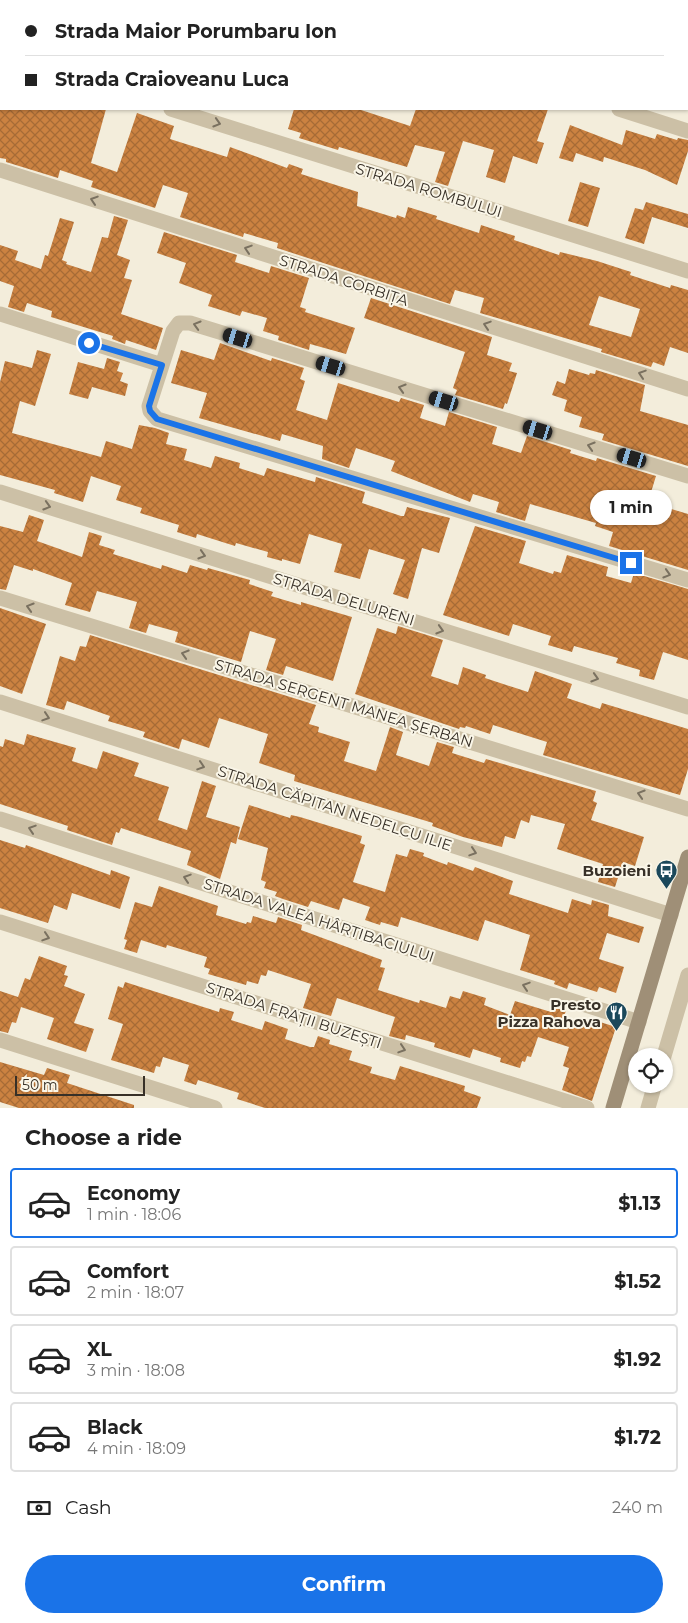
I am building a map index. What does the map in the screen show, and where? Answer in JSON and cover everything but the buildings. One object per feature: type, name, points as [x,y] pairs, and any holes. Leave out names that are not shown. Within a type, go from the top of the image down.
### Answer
[{"type":"street","name":"STRADA ROMBULUI","points":[[174,110],[688,271]]},
{"type":"street","points":[[622,110],[688,131]]},
{"type":"street","name":"STRADA CORBIȚA","points":[[0,170],[688,389]]},
{"type":"street","points":[[0,314],[162,365]]},
{"type":"street","points":[[688,476],[190,323],[175,326],[149,406],[150,411],[157,419],[688,580]]},
{"type":"street","name":"STRADA DELURENI","points":[[0,492],[688,707]]},
{"type":"street","name":"STRADA SERGENT MANEA ȘERBAN","points":[[0,598],[688,809]]},
{"type":"street","name":"STRADA CĂPITAN NEDELCU ILIE","points":[[0,702],[670,915]]},
{"type":"street","name":"STRADA VALEA HÂRTIBACIULUI","points":[[0,819],[639,1022]]},
{"type":"street","points":[[613,1108],[688,857]]},
{"type":"street","name":"STRADA FRAȚII BUZEȘTI","points":[[0,922],[587,1108]]},
{"type":"street","points":[[666,1048],[688,975]]},
{"type":"street","points":[[0,1040],[215,1108]]},
{"type":"street","points":[[648,1108],[652,1093]]},
{"type":"place","name":"Buzoieni","points":[[667,889]]},
{"type":"place","name":"Presto Pizza Rahova","points":[[617,1032]]},
{"type":"route","points":[[89,343],[162,365],[149,406],[153,416],[157,419],[631,563]]}]
